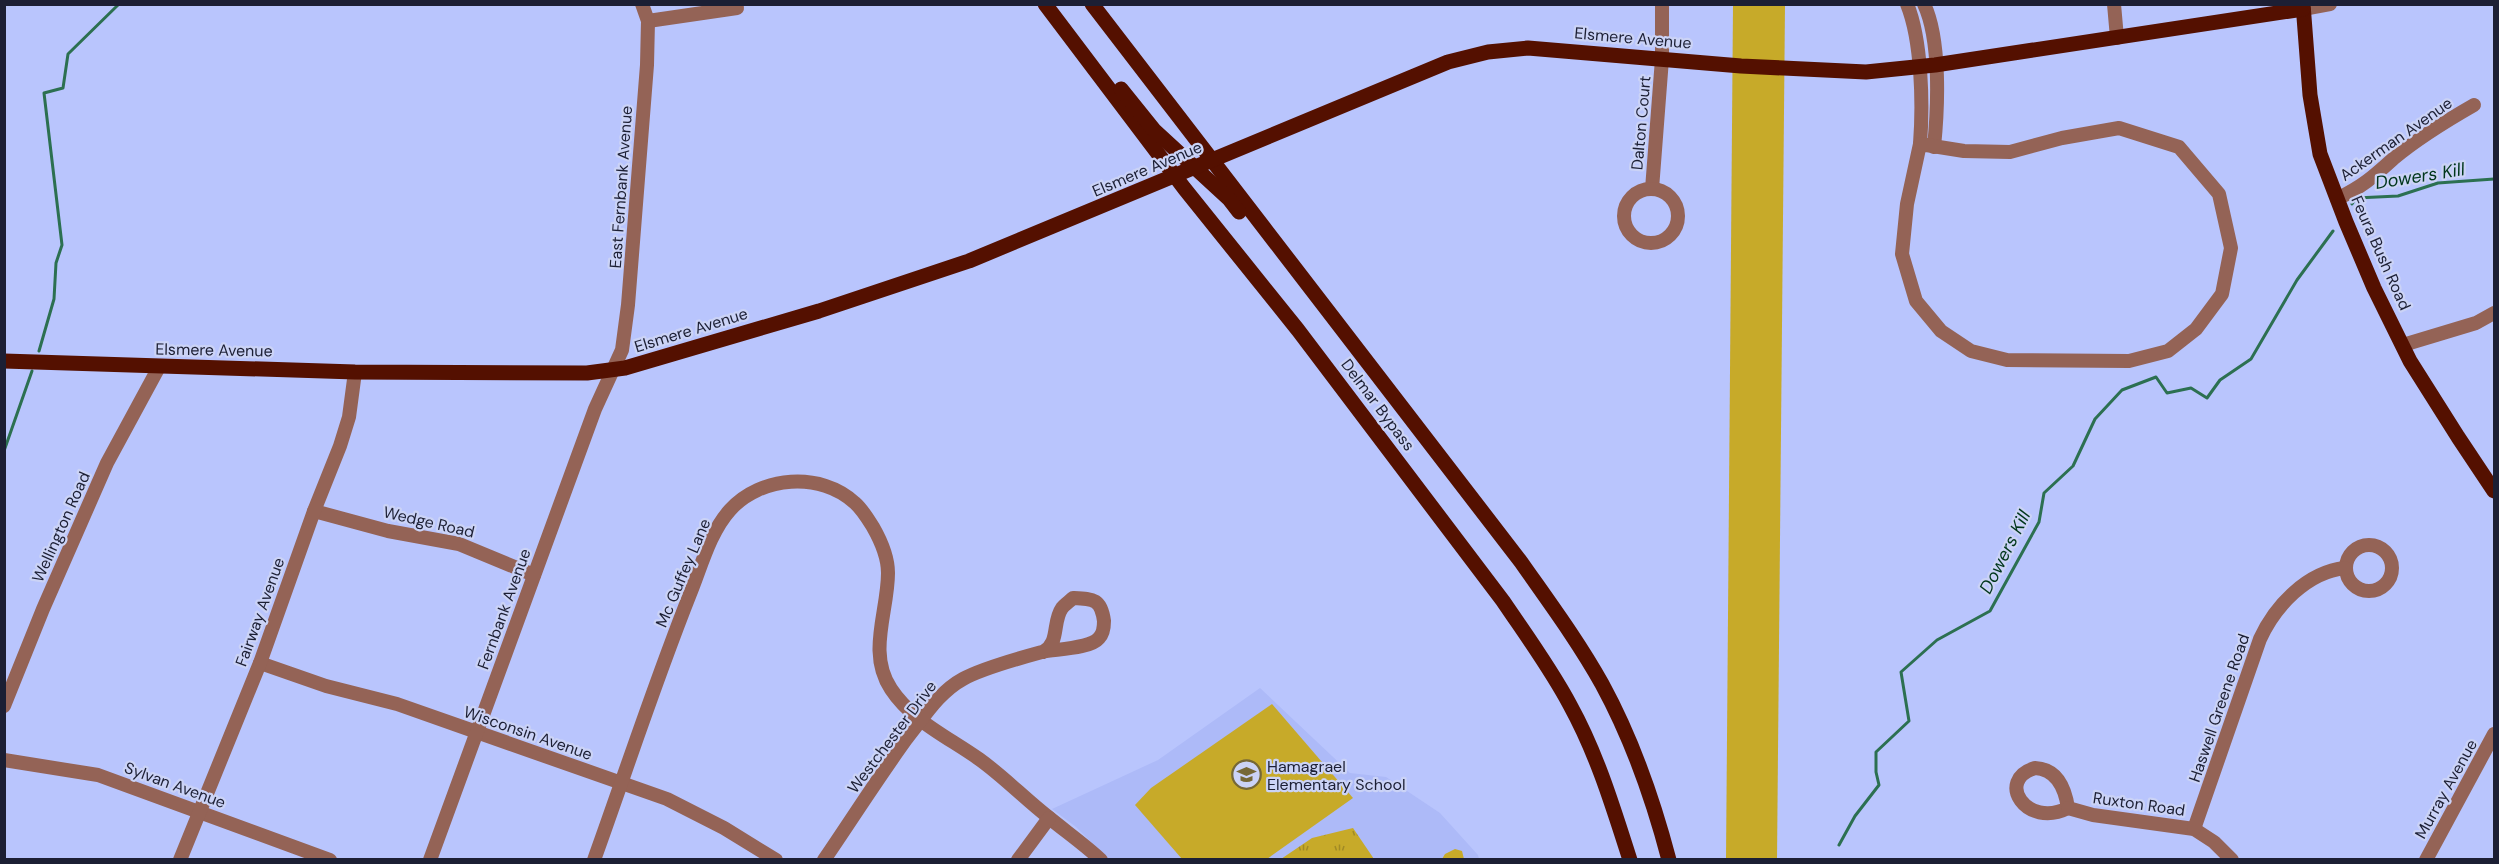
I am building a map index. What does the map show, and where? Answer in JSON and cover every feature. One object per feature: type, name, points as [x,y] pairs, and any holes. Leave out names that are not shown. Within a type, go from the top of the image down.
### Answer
[{"type":"main road","name":"Delmar Bypass","points":[[1045,4],[1176,177],[1312,349],[1503,601],[1535,647],[1571,706],[1582,730],[1607,787],[1630,860]]},
{"type":"main road","name":"Delmar Bypass","points":[[1092,4],[1521,562],[1582,650],[1620,722],[1644,777],[1669,860]]},
{"type":"main road","name":"Elsmere Avenue","points":[[4,361],[159,368],[356,372],[576,373],[612,370],[649,362],[810,314],[969,261],[1176,177],[1448,62],[1488,52],[1528,48],[1823,72],[1866,72],[1935,65],[2117,38],[2303,7]]},
{"type":"main road","name":"Feura Bush Road","points":[[2303,7],[2310,95],[2320,154],[2337,199],[2374,288],[2403,345],[2458,437],[2494,491]]},
{"type":"main road","points":[[1055,19],[1117,85],[1154,130],[1229,199],[1342,332]]},
{"type":"street","name":"East Fernbank Avenue","points":[[612,370],[624,341],[628,305],[647,65],[648,21],[642,4]]},
{"type":"street","name":"Dalton Court","points":[[1652,189],[1662,59],[1662,4]]},
{"type":"street","points":[[1907,4],[1914,26],[1923,106],[1920,144],[1908,204],[1902,254],[1916,301],[1941,331],[1971,351],[2007,360],[2129,361],[2169,351],[2196,328],[2222,294],[2231,248],[2219,194],[2179,147],[2119,128],[2061,138],[2010,152],[1964,151],[1920,144]]},
{"type":"street","points":[[1924,4],[1931,29],[1938,107],[1934,147]]},
{"type":"street","points":[[2114,4],[2117,38]]},
{"type":"street","points":[[2303,7],[2330,4]]},
{"type":"street","points":[[648,21],[736,8]]},
{"type":"street","name":"Ackerman Avenue","points":[[2337,199],[2373,179],[2394,159],[2439,126],[2474,105]]},
{"type":"street","points":[[2403,345],[2476,323],[2494,313]]},
{"type":"street","name":"Wellington Road","points":[[4,706],[43,609],[108,463],[159,368]]},
{"type":"street","name":"Fernbank Avenue","points":[[430,860],[612,370]]},
{"type":"street","name":"Fairway Avenue","points":[[180,860],[260,663],[349,417],[356,372]]},
{"type":"street","name":"Mc Guffey Lane","points":[[622,783],[677,626],[719,525],[742,498],[759,488],[778,483],[819,484],[837,491],[855,503],[880,540],[888,573],[879,643],[883,674],[898,699],[921,721],[980,760],[1101,860]]},
{"type":"street","name":"Wedge Road","points":[[314,511],[388,531],[459,544],[534,575]]},
{"type":"street","name":"Haswell Greene Road","points":[[2194,829],[2267,623],[2293,594],[2327,571],[2345,568]]},
{"type":"street","name":"Westchester Drive","points":[[824,860],[921,721],[948,688],[965,678],[1049,649],[1054,640],[1061,609],[1073,598],[1089,599],[1099,603],[1103,609],[1104,628],[1099,639],[1088,645],[1043,652]]},
{"type":"street","name":"Wisconsin Avenue","points":[[260,663],[326,686],[397,704],[667,799],[724,828],[776,860]]},
{"type":"street","name":"Murray Avenue","points":[[2426,860],[2494,734]]},
{"type":"street","name":"Sylvan Avenue","points":[[4,760],[98,775],[330,860]]},
{"type":"street","points":[[594,860],[622,783]]},
{"type":"street","name":"Ruxton Road","points":[[2068,808],[2093,815],[2194,829],[2214,842],[2232,860]]},
{"type":"street","points":[[1018,860],[1049,818]]},
{"type":"shaded area","name":"Hamagrael Elementary School","points":[[1260,688],[1350,773],[1386,777],[1440,813],[1478,855],[1479,859],[1108,859],[1076,827],[1052,809],[1158,760]]},
{"type":"green space","points":[[1733,5],[1785,5],[1777,859],[1726,860]]},
{"type":"green space","points":[[1272,704],[1353,798],[1267,859],[1182,859],[1135,805],[1151,788]]},
{"type":"green space","points":[[1353,828],[1374,859],[1281,859],[1312,838]]},
{"type":"green space","points":[[1455,849],[1462,851],[1464,859],[1442,859],[1445,854]]},
{"type":"waterway","points":[[39,351],[54,299],[56,263],[62,245],[44,93],[63,88],[68,54],[119,4]]},
{"type":"waterway","name":"Dowers Kill","points":[[2352,204],[2356,198],[2398,196],[2438,183],[2494,179]]},
{"type":"waterway","name":"Dowers Kill","points":[[1839,845],[1855,816],[1879,785],[1876,772],[1876,752],[1909,721],[1901,672],[1937,640],[1990,611],[2039,522],[2044,493],[2073,466],[2095,419],[2122,390],[2156,377],[2167,393],[2191,388],[2207,398],[2220,380],[2251,359],[2297,280],[2333,231]]},
{"type":"waterway","points":[[4,451],[32,371]]},
{"type":"place","name":"Hamagrael Elementary School","points":[[1246,775]]}]
